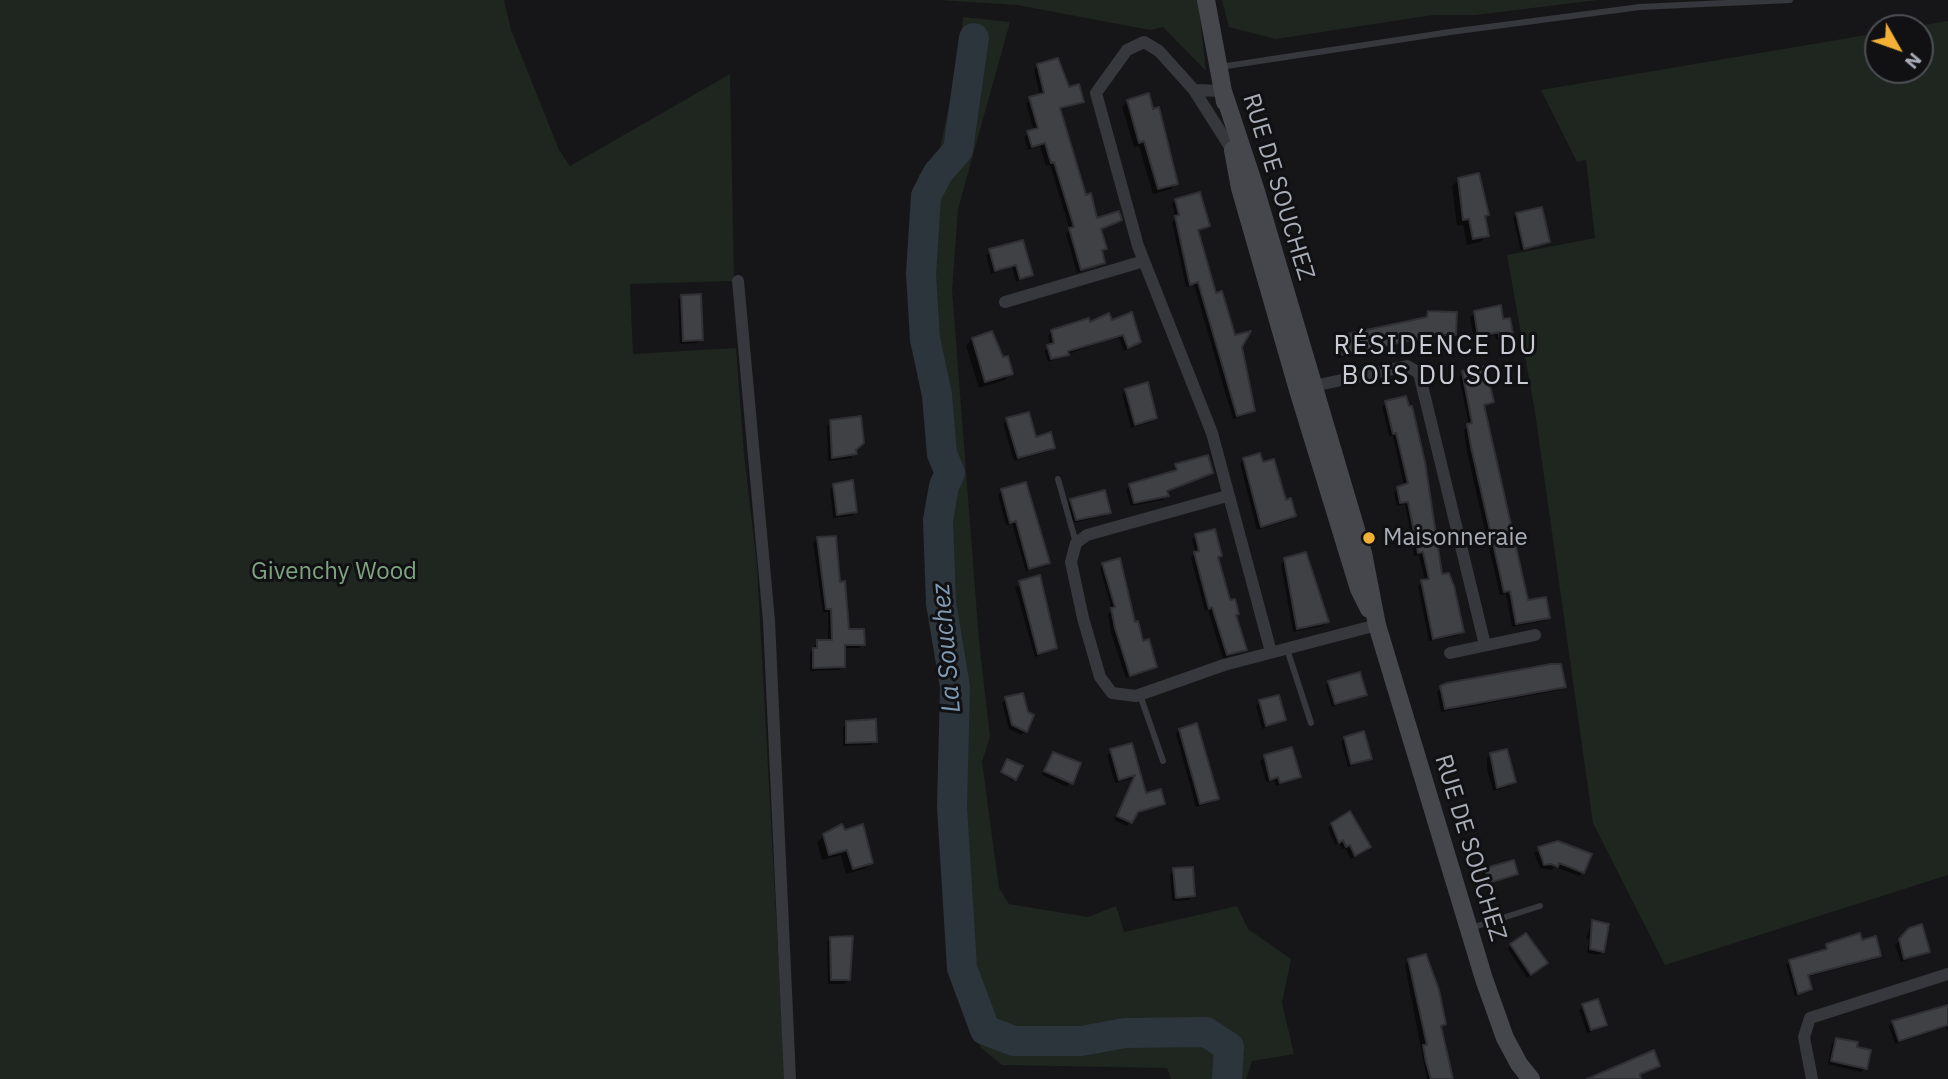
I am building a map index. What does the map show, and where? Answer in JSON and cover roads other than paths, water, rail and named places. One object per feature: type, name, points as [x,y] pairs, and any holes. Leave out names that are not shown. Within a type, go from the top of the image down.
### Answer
[{"type":"main road","points":[[1206,0],[1223,91]]},
{"type":"main road","name":"RUE DE SOUCHEZ","points":[[1223,91],[1240,188],[1305,388]]},
{"type":"main road","name":"RUE DE SOUCHEZ","points":[[1223,91],[1255,188],[1359,589],[1377,625],[1469,929],[1505,1038],[1518,1064],[1531,1079]]},
{"type":"street","points":[[1232,150],[1194,90],[1152,45],[1144,42],[1134,45],[1096,93],[1144,261],[1212,433],[1271,652]]},
{"type":"street","points":[[1194,90],[1223,91]]},
{"type":"street","points":[[1005,302],[1144,261]]},
{"type":"street","points":[[738,281],[769,621],[790,1079]]},
{"type":"street","points":[[1305,388],[1406,366],[1419,373],[1485,645]]},
{"type":"street","points":[[1227,496],[1087,535],[1076,543],[1071,562],[1100,677],[1112,693],[1140,695],[1271,652],[1377,625]]},
{"type":"street","points":[[1450,653],[1535,635]]},
{"type":"street","points":[[1812,1079],[1804,1037],[1810,1018],[1948,974]]},
{"type":"lane","points":[[1218,67],[1640,7],[1790,0]]},
{"type":"lane","points":[[1058,479],[1076,543]]},
{"type":"lane","points":[[1287,648],[1311,723]]},
{"type":"lane","points":[[1140,695],[1163,761]]},
{"type":"lane","points":[[1469,929],[1540,906]]},
{"type":"waterway","name":"La Souchez","points":[[974,38],[958,150],[938,173],[926,196],[921,274],[925,339],[937,395],[942,454],[950,473],[944,486],[938,520],[941,603],[955,687],[952,807],[962,968],[985,1030],[1014,1041],[1081,1041],[1125,1033],[1206,1032],[1229,1047],[1227,1079]]},
{"type":"place","name":"Maisonneraie","points":[[1369,538]]},
{"type":"district","name":"RÉSIDENCE DU BOIS DU SOIL","points":[[1436,361]]},
{"type":"park label","name":"Givenchy Wood","points":[[334,572]]}]
